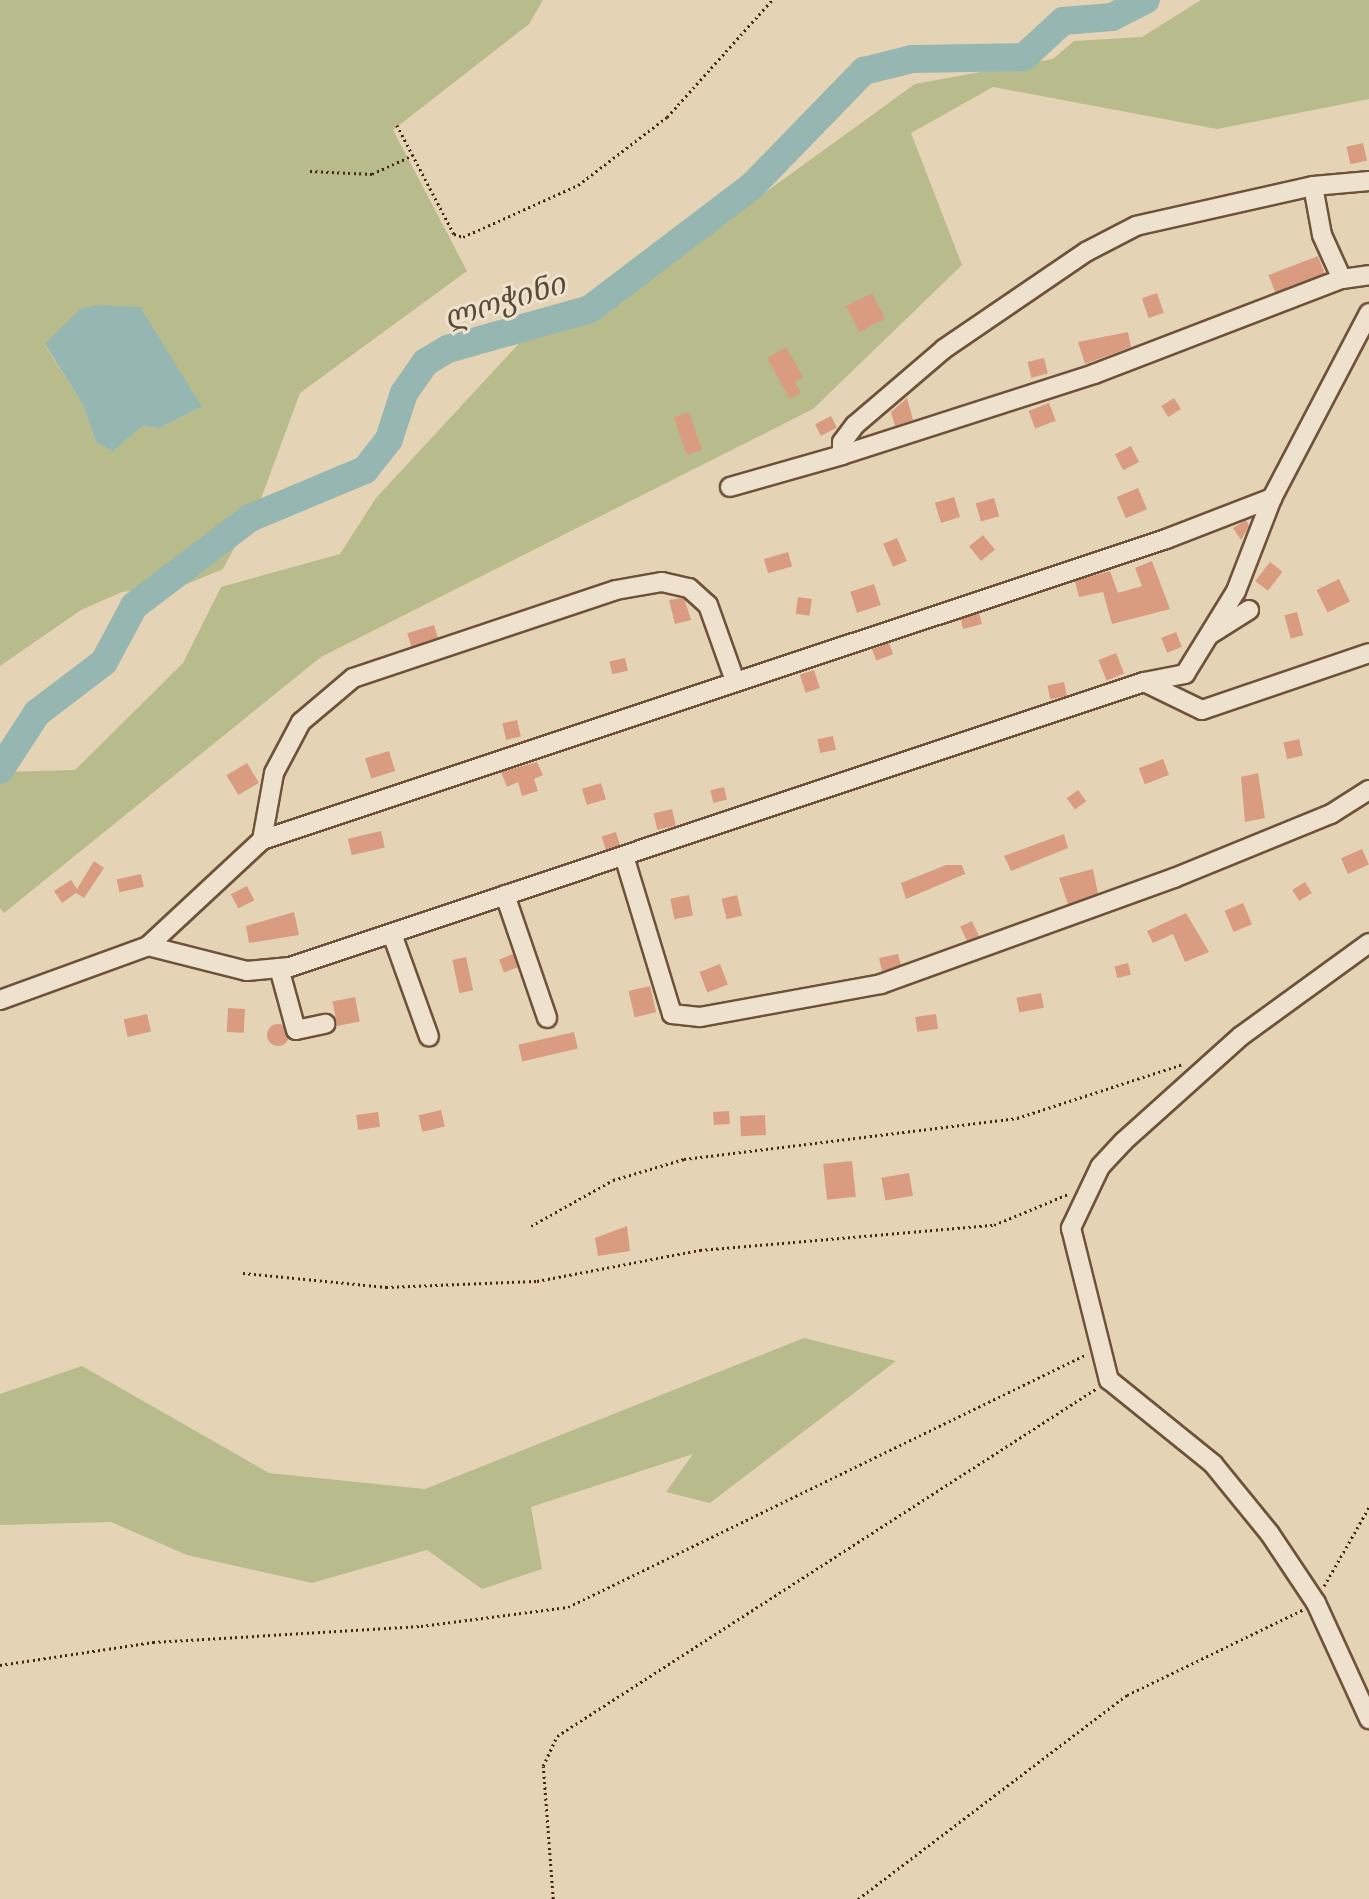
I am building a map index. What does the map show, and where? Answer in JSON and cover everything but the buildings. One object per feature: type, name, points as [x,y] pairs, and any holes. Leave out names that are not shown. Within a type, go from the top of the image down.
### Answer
[{"type":"street","points":[[842,455],[842,442],[855,425],[944,349],[1086,252],[1136,226],[1313,186],[1369,181]]},
{"type":"street","points":[[1313,186],[1322,235],[1342,279]]},
{"type":"street","points":[[730,488],[1094,374],[1342,279],[1369,275]]},
{"type":"street","points":[[148,946],[247,971],[279,968],[392,934],[1144,681],[1185,674],[1210,634],[1265,526],[1272,498],[1369,313]]},
{"type":"street","points":[[0,1000],[148,946],[262,840],[734,678],[1166,539],[1272,498]]},
{"type":"street","points":[[262,840],[274,773],[301,722],[366,674],[615,590],[662,582],[689,588],[708,605],[734,678]]},
{"type":"street","points":[[1210,634],[1249,610]]},
{"type":"street","points":[[1144,681],[1202,710],[1369,653]]},
{"type":"street","points":[[624,856],[673,1014],[700,1017],[881,984],[1174,878],[1331,814],[1369,790]]},
{"type":"street","points":[[505,895],[547,1017]]},
{"type":"street","points":[[392,934],[429,1037]]},
{"type":"street","points":[[1369,943],[1241,1035],[1100,1167],[1071,1228],[1109,1380],[1213,1464],[1316,1603],[1369,1719]]},
{"type":"street","points":[[279,968],[296,1030],[325,1024]]},
{"type":"path","points":[[397,125],[454,234],[463,237],[578,185],[667,117],[772,0]]},
{"type":"path","points":[[310,171],[372,174],[413,155]]},
{"type":"path","points":[[531,1226],[613,1180],[684,1159],[1017,1118],[1187,1062]]},
{"type":"path","points":[[243,1273],[386,1287],[537,1281],[700,1250],[994,1225],[1070,1193]]},
{"type":"path","points":[[0,1665],[199,1637],[421,1626],[568,1606],[1101,1348]]},
{"type":"path","points":[[553,1899],[543,1766],[557,1736],[1109,1380]]},
{"type":"path","points":[[858,1899],[1127,1695],[1316,1603],[1369,1507]]},
{"type":"green space","points":[[0,0],[543,0],[529,24],[393,130],[467,271],[300,393],[262,496],[223,569],[187,584],[122,592],[81,610],[0,666]],"holes":[[[80,309],[202,407],[159,428],[142,426],[96,442],[83,405],[45,345]]]},
{"type":"green space","points":[[1201,0],[1369,0],[1369,99],[1217,129],[993,87],[911,133],[962,265],[813,409],[321,657],[4,913],[0,908],[0,772],[75,770],[183,663],[221,587],[340,554],[376,498],[527,335],[596,315],[915,84],[1053,59],[1074,41],[1142,37]]},
{"type":"green space","points":[[804,1338],[896,1361],[710,1503],[666,1492],[693,1454],[531,1507],[542,1569],[482,1589],[427,1550],[312,1583],[187,1555],[111,1522],[0,1525],[0,1394],[82,1366],[269,1473],[425,1489]]},
{"type":"water","points":[[98,305],[140,307],[202,407],[159,428],[142,426],[113,451],[96,442],[83,405],[45,344],[80,309]]},
{"type":"waterway","name":"ლოჭინი","points":[[0,770],[37,713],[104,662],[134,606],[250,518],[365,470],[389,439],[404,393],[426,362],[448,349],[590,309],[752,186],[864,71],[912,59],[1024,57],[1063,21],[1112,17],[1146,0]]}]
